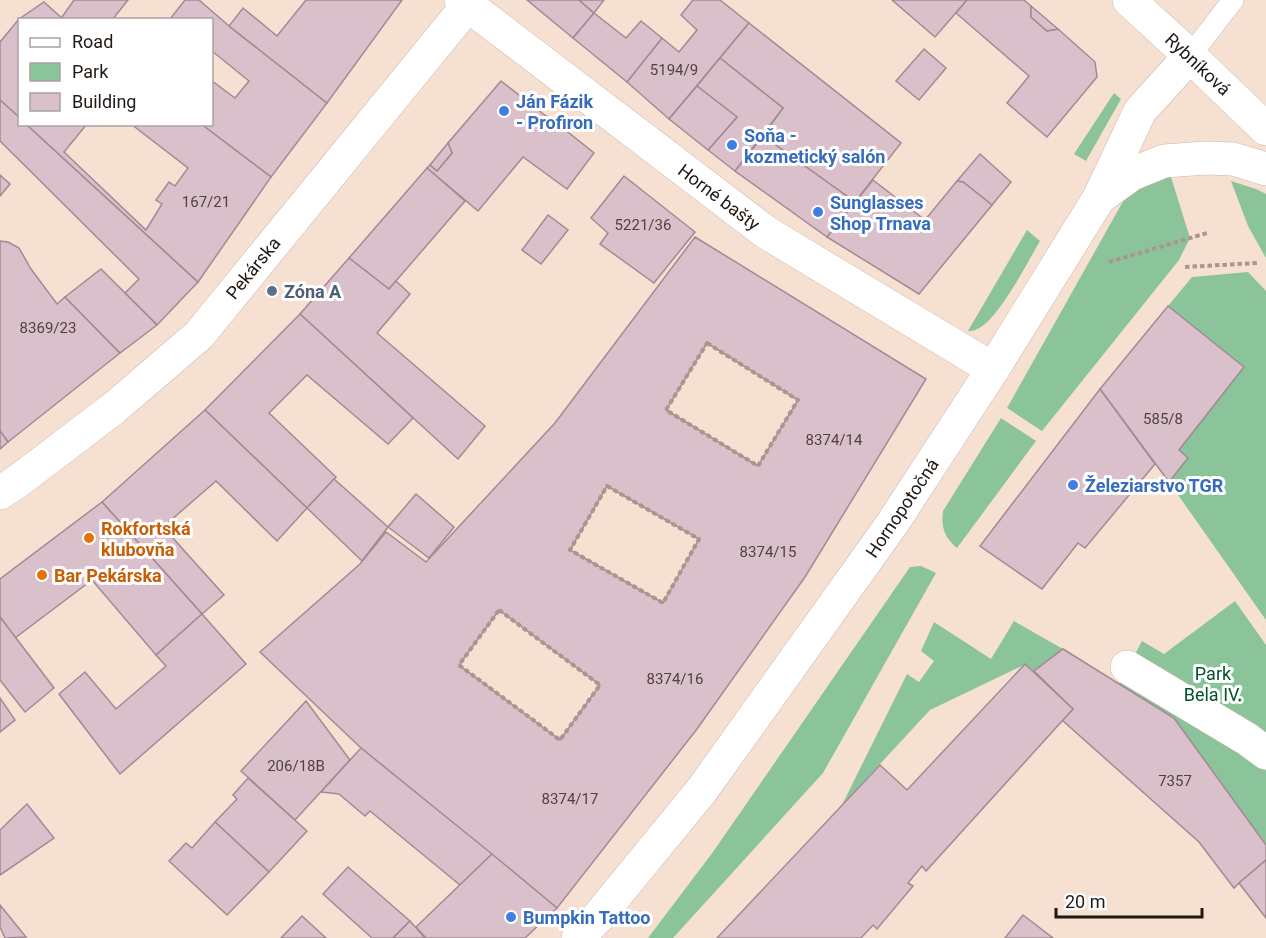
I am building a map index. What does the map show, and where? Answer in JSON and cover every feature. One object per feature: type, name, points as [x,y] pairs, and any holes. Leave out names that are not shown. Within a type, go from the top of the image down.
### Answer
[{"type":"street","name":"Rybníková","points":[[1129,0],[1266,129]]},
{"type":"street","name":"Horné bašty","points":[[464,2],[767,234],[993,369]]},
{"type":"street","name":"Pekárska","points":[[0,493],[114,408],[199,335],[464,2]]},
{"type":"street","name":"Hornopotočná","points":[[578,938],[598,917],[702,790],[892,524],[1100,198],[1140,111],[1190,56]]},
{"type":"street","points":[[1100,198],[1132,174],[1164,161],[1233,159],[1266,169]]},
{"type":"street","points":[[1127,667],[1247,739],[1266,753]]},
{"type":"lane","points":[[1190,56],[1233,0]]},
{"type":"path","points":[[1048,280],[1207,233]]},
{"type":"path","points":[[1185,267],[1257,262]]},
{"type":"path","points":[[707,343],[798,400],[758,466],[666,410],[707,343]]},
{"type":"path","points":[[606,486],[699,539],[663,603],[570,550],[606,486]]},
{"type":"path","points":[[499,610],[600,685],[560,740],[459,665],[499,610]]},
{"type":"green space","points":[[1114,93],[1121,99],[1086,161],[1074,154]]},
{"type":"green space","points":[[1171,177],[1190,238],[1179,260],[1042,431],[1007,408],[1130,189],[1150,178]]},
{"type":"green space","points":[[1231,181],[1266,194],[1266,258],[1248,226]]},
{"type":"green space","points":[[1027,230],[1040,241],[1020,276],[994,315],[974,331],[968,331]]},
{"type":"green space","points":[[1248,272],[1266,291],[1266,620],[1169,482],[1188,458],[1179,450],[1244,367],[1168,306],[1192,277]]},
{"type":"green space","points":[[1001,418],[1036,441],[957,548],[944,531],[943,511]]},
{"type":"green space","points":[[921,566],[936,573],[823,773],[673,938],[648,938],[713,852],[910,567]]},
{"type":"green space","name":"Park Bela IV.","points":[[1235,601],[1266,645],[1266,845],[1174,719],[1119,684],[1142,641],[1164,654]]},
{"type":"green space","points":[[1014,621],[1063,649],[1034,671],[1024,665],[930,710],[842,805],[907,674],[919,682],[934,661],[921,651],[934,622],[991,659]]},
{"type":"building","points":[[74,0],[128,0],[114,18],[62,17]]},
{"type":"building","points":[[185,0],[199,0],[327,103],[271,177],[204,126],[213,126],[213,82],[235,98],[249,81],[213,52],[213,18],[171,18]]},
{"type":"building","points":[[306,0],[402,0],[327,103],[229,26],[243,8],[277,36]]},
{"type":"building","points":[[527,0],[579,0],[594,13],[573,38]]},
{"type":"building","points":[[579,0],[604,0],[594,13]]},
{"type":"building","points":[[693,0],[720,0],[749,23],[669,119],[627,82],[662,38],[679,52],[697,30],[681,15]]},
{"type":"building","points":[[892,0],[967,0],[935,37]]},
{"type":"building","points":[[967,0],[1024,0],[1031,6],[1031,17],[1047,31],[1058,29],[1095,62],[1097,77],[1047,137],[1007,103],[1029,76],[956,13]]},
{"type":"building","points":[[44,2],[62,18],[20,18]]},
{"type":"building","points":[[1031,6],[1058,29],[1047,31],[1031,17]]},
{"type":"building","points":[[594,13],[626,38],[641,21],[662,38],[627,82],[573,38]]},
{"type":"building","points":[[18,20],[18,116],[0,100],[0,42]]},
{"type":"building","points":[[749,23],[901,143],[855,202],[763,136],[783,108],[720,58]]},
{"type":"building","points":[[924,49],[946,68],[919,100],[896,81]]},
{"type":"building","points":[[720,58],[783,108],[735,171],[708,150],[737,117],[697,86]]},
{"type":"building","points":[[501,81],[546,116],[538,125],[545,131],[554,121],[594,153],[567,189],[523,157],[478,211],[427,168],[430,165],[437,171],[452,153],[448,143]]},
{"type":"building","points":[[697,86],[737,117],[708,150],[669,119]]},
{"type":"building","points":[[0,100],[18,116],[18,126],[28,126],[198,282],[157,325],[125,293],[139,279],[0,141]]},
{"type":"building","points":[[546,116],[554,121],[545,131],[538,125]]},
{"type":"building","points":[[28,126],[85,126],[64,152],[146,230],[162,204],[156,200],[169,182],[175,186],[188,168],[134,126],[204,126],[271,177],[198,282]]},
{"type":"building","points":[[763,136],[855,202],[827,237],[735,171]]},
{"type":"building","points":[[448,143],[452,153],[437,171],[430,165]]},
{"type":"building","points":[[980,154],[1011,182],[992,205],[963,182],[957,181]]},
{"type":"building","points":[[427,168],[465,201],[389,289],[349,258]]},
{"type":"building","points":[[0,175],[10,184],[0,196]]},
{"type":"building","points":[[624,176],[695,232],[654,283],[600,244],[608,233],[591,218]]},
{"type":"building","points":[[873,180],[925,220],[957,181],[963,182],[992,205],[919,294],[827,237]]},
{"type":"building","points":[[548,215],[568,230],[541,264],[522,250]]},
{"type":"building","points":[[695,237],[926,379],[805,577],[697,729],[557,908],[361,748],[260,652],[360,564],[386,532],[426,562],[555,423]],"holes":[[[707,343],[798,400],[758,466],[666,410]],[[607,486],[699,539],[663,603],[570,550]],[[499,610],[600,685],[560,740],[459,665]]]},
{"type":"building","points":[[0,241],[8,242],[19,248],[31,269],[57,304],[65,297],[120,353],[8,442],[0,431]]},
{"type":"building","points":[[349,258],[389,289],[396,281],[410,294],[377,333],[485,426],[458,459],[300,314]]},
{"type":"building","points":[[101,269],[157,325],[120,353],[65,297]]},
{"type":"building","points":[[1168,306],[1244,367],[1179,450],[1188,458],[1169,482],[1100,389]]},
{"type":"building","points":[[300,314],[413,418],[388,444],[307,375],[269,413],[336,477],[307,508],[205,410]]},
{"type":"building","points":[[1100,389],[1155,464],[1085,548],[1078,543],[1042,589],[980,546]]},
{"type":"building","points":[[205,410],[307,508],[277,541],[216,481],[163,527],[224,595],[202,614],[102,502]]},
{"type":"building","points":[[0,431],[8,442],[0,449]]},
{"type":"building","points":[[334,479],[388,527],[362,561],[307,508]]},
{"type":"building","points":[[416,494],[454,527],[429,558],[388,527]]},
{"type":"building","points":[[102,502],[202,614],[156,655],[92,580],[15,638],[0,617],[0,579]]},
{"type":"building","points":[[202,614],[246,664],[120,774],[59,694],[85,672],[116,709],[166,666],[156,655]]},
{"type":"building","points":[[0,617],[54,688],[25,712],[0,680]]},
{"type":"building","points":[[1063,649],[1174,718],[1266,845],[1266,860],[1234,888],[1199,842],[1062,720],[1073,709],[1034,671]]},
{"type":"building","points":[[1025,664],[1073,709],[926,871],[922,866],[908,883],[913,886],[877,929],[873,925],[861,938],[717,938],[880,765],[907,790]]},
{"type":"building","points":[[0,698],[15,720],[0,732]]},
{"type":"building","points":[[306,701],[350,760],[295,820],[241,771]]},
{"type":"building","points":[[361,748],[492,854],[460,885],[370,811],[365,816],[339,794],[321,792]]},
{"type":"building","points":[[248,778],[307,831],[269,872],[215,822],[237,799],[233,795]]},
{"type":"building","points":[[27,804],[54,838],[0,875],[0,830]]},
{"type":"building","points":[[215,822],[269,872],[227,915],[169,861],[186,843],[192,848]]},
{"type":"building","points":[[492,854],[557,908],[525,938],[426,938],[416,927]]},
{"type":"building","points":[[1266,860],[1266,918],[1239,883]]},
{"type":"building","points":[[348,867],[410,921],[393,938],[372,938],[323,894]]},
{"type":"building","points":[[0,905],[26,937],[5,938],[0,927]]},
{"type":"building","points":[[1023,915],[1053,938],[1005,938]]},
{"type":"building","points":[[302,916],[326,938],[281,938]]},
{"type":"building","points":[[410,921],[425,938],[393,938]]},
{"type":"place","name":"Ján Fázik - Profiron","points":[[504,111]]},
{"type":"place","name":"Soňa - kozmetický salón","points":[[732,145]]},
{"type":"place","name":"Sunglasses Shop Trnava","points":[[818,212]]},
{"type":"place","name":"Zóna A","points":[[272,291]]},
{"type":"place","name":"Železiarstvo TGR","points":[[1073,485]]},
{"type":"place","name":"Rokfortská klubovňa","points":[[89,538]]},
{"type":"place","name":"Bar Pekárska","points":[[42,575]]},
{"type":"place","name":"Bumpkin Tattoo","points":[[511,917]]}]
